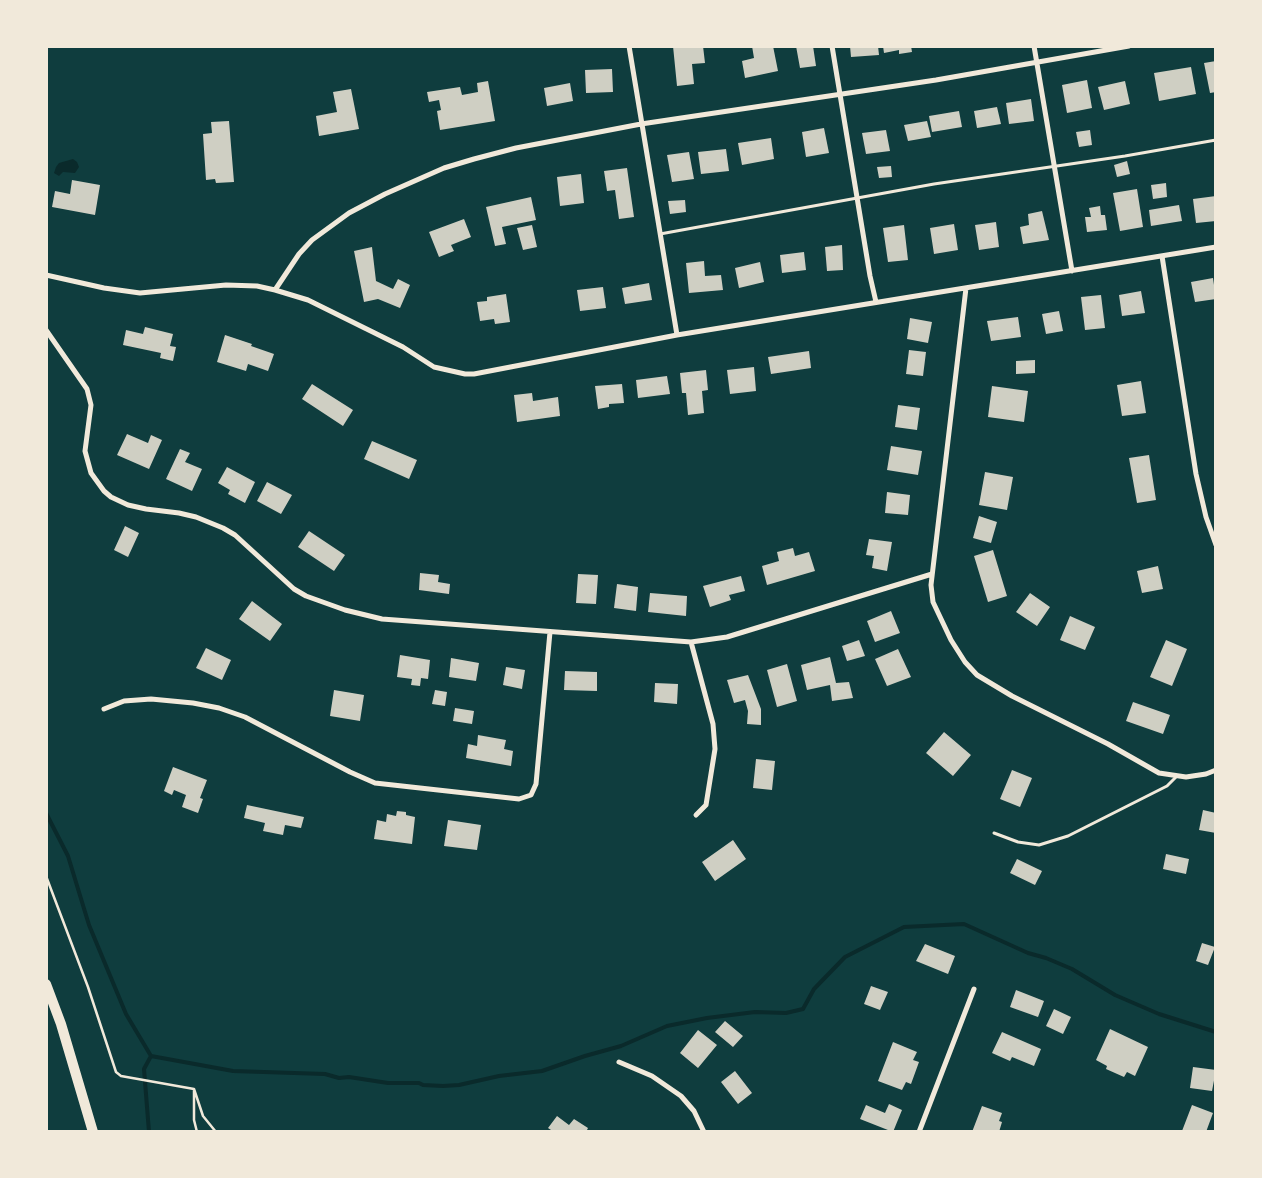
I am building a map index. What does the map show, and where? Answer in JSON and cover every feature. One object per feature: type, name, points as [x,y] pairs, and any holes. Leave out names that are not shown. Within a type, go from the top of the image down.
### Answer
[{"type":"main road","points":[[46,984],[61,1024],[93,1132]]},
{"type":"street","points":[[629,46],[677,335]]},
{"type":"street","points":[[832,46],[856,198],[876,302]]},
{"type":"street","points":[[1034,46],[1072,271]]},
{"type":"street","points":[[276,290],[300,254],[312,240],[349,213],[385,194],[444,168],[474,159],[516,148],[641,124],[936,80],[1129,46]]},
{"type":"street","points":[[46,275],[104,288],[140,293],[226,285],[257,286],[276,290],[308,300],[402,347],[434,367],[465,374],[474,374],[677,335],[1216,247]]},
{"type":"street","points":[[1162,256],[1196,474],[1206,517],[1216,545]]},
{"type":"street","points":[[966,288],[931,585],[933,602],[950,640],[965,662],[977,675],[1012,696],[1159,772],[1186,777],[1206,774],[1216,770]]},
{"type":"street","points":[[46,330],[87,389],[91,405],[85,451],[91,472],[111,497],[128,505],[196,517],[223,528],[236,535],[294,589],[306,596],[346,610],[382,619],[691,642],[727,637],[932,574]]},
{"type":"street","points":[[104,709],[124,701],[151,699],[219,708],[245,717],[350,772],[375,783],[519,799],[531,795],[536,784],[550,632]]},
{"type":"street","points":[[691,642],[713,724],[715,750],[706,805],[696,815]]},
{"type":"street","points":[[919,1132],[974,989]]},
{"type":"street","points":[[619,1062],[652,1076],[681,1096],[694,1111],[704,1132]]},
{"type":"lane","points":[[660,234],[934,184],[1125,156],[1216,140]]},
{"type":"lane","points":[[994,833],[1018,842],[1039,845],[1068,836],[1167,786],[1178,776]]},
{"type":"path","points":[[46,876],[88,987],[116,1072],[121,1076],[194,1089]]},
{"type":"path","points":[[194,1089],[194,1120],[198,1132]]},
{"type":"path","points":[[194,1089],[203,1116],[216,1132]]},
{"type":"water","points":[[73,159],[79,167],[75,173],[63,172],[59,176],[54,173],[59,163]]},
{"type":"building","points":[[673,46],[703,46],[705,63],[692,64],[694,84],[677,86]]},
{"type":"building","points":[[752,46],[773,46],[778,71],[745,78],[742,61],[754,58]]},
{"type":"building","points":[[796,46],[813,46],[816,66],[800,68]]},
{"type":"building","points":[[850,46],[878,46],[879,55],[851,57]]},
{"type":"building","points":[[883,46],[911,46],[912,52],[899,54],[899,50],[884,53]]},
{"type":"building","points":[[1216,61],[1216,92],[1210,93],[1204,63]]},
{"type":"building","points":[[1191,67],[1196,94],[1159,101],[1154,73]]},
{"type":"building","points":[[612,69],[613,92],[586,93],[585,70]]},
{"type":"building","points":[[1087,80],[1092,108],[1067,113],[1062,85]]},
{"type":"building","points":[[488,81],[495,121],[440,130],[437,111],[441,110],[439,100],[429,102],[427,92],[460,87],[462,95],[478,92],[477,83]]},
{"type":"building","points":[[1125,81],[1130,104],[1104,110],[1098,87]]},
{"type":"building","points":[[570,83],[573,101],[547,106],[544,88]]},
{"type":"building","points":[[351,89],[359,129],[319,136],[316,116],[337,112],[333,92]]},
{"type":"building","points":[[1031,99],[1034,121],[1009,124],[1006,103]]},
{"type":"building","points":[[997,107],[1001,124],[977,128],[974,111]]},
{"type":"building","points":[[959,111],[962,127],[932,132],[929,116]]},
{"type":"building","points":[[229,121],[234,182],[216,183],[215,179],[206,180],[203,134],[212,133],[211,122]]},
{"type":"building","points":[[927,121],[931,137],[908,141],[904,125]]},
{"type":"building","points":[[824,128],[829,153],[806,157],[802,132]]},
{"type":"building","points":[[886,130],[890,151],[866,154],[862,133]]},
{"type":"building","points":[[1090,130],[1092,145],[1079,147],[1076,132]]},
{"type":"building","points":[[771,138],[774,159],[742,165],[738,143]]},
{"type":"building","points":[[726,149],[729,171],[701,174],[698,152]]},
{"type":"building","points":[[689,152],[694,179],[672,182],[667,155]]},
{"type":"building","points":[[1127,161],[1130,174],[1117,177],[1114,165]]},
{"type":"building","points":[[891,166],[892,177],[879,178],[877,167]]},
{"type":"building","points":[[627,168],[634,217],[619,219],[615,190],[607,191],[604,171]]},
{"type":"building","points":[[581,174],[584,203],[560,206],[557,177]]},
{"type":"building","points":[[72,180],[100,185],[95,215],[52,207],[55,191],[70,194]]},
{"type":"building","points":[[1166,183],[1167,197],[1153,199],[1151,185]]},
{"type":"building","points":[[1137,189],[1143,227],[1120,231],[1113,193]]},
{"type":"building","points":[[1216,196],[1216,221],[1196,223],[1193,199]]},
{"type":"building","points":[[531,197],[536,220],[502,227],[506,244],[495,246],[486,207]]},
{"type":"building","points":[[685,200],[686,212],[670,214],[668,201]]},
{"type":"building","points":[[1179,205],[1182,221],[1151,226],[1149,210]]},
{"type":"building","points":[[1100,206],[1101,215],[1105,215],[1107,230],[1087,232],[1085,217],[1091,217],[1089,208]]},
{"type":"building","points":[[1042,211],[1049,240],[1023,244],[1020,227],[1029,225],[1028,214]]},
{"type":"building","points":[[464,219],[471,237],[451,245],[454,251],[439,257],[429,232]]},
{"type":"building","points":[[996,222],[999,247],[979,250],[975,225]]},
{"type":"building","points":[[954,224],[958,250],[934,254],[930,228]]},
{"type":"building","points":[[532,225],[537,247],[523,250],[517,228]]},
{"type":"building","points":[[904,225],[908,260],[888,262],[883,228]]},
{"type":"building","points":[[842,245],[843,270],[827,271],[825,247]]},
{"type":"building","points":[[372,247],[376,281],[393,289],[398,279],[410,285],[400,308],[378,299],[364,302],[354,251]]},
{"type":"building","points":[[804,252],[806,270],[782,273],[780,255]]},
{"type":"building","points":[[704,261],[705,276],[721,275],[723,290],[689,293],[686,263]]},
{"type":"building","points":[[760,262],[764,282],[739,288],[735,268]]},
{"type":"building","points":[[1213,278],[1216,299],[1195,302],[1191,282]]},
{"type":"building","points":[[649,283],[652,300],[625,304],[622,288]]},
{"type":"building","points":[[603,287],[606,308],[580,311],[577,290]]},
{"type":"building","points":[[1141,291],[1145,313],[1122,316],[1119,295]]},
{"type":"building","points":[[506,294],[510,322],[495,324],[494,319],[480,321],[477,302],[487,301],[487,297]]},
{"type":"building","points":[[1101,295],[1105,328],[1085,330],[1081,297]]},
{"type":"building","points":[[1059,311],[1063,331],[1046,334],[1042,314]]},
{"type":"building","points":[[1018,317],[1021,337],[991,341],[987,321]]},
{"type":"building","points":[[910,318],[932,322],[928,343],[907,339]]},
{"type":"building","points":[[145,327],[173,334],[170,346],[176,347],[173,361],[160,358],[161,353],[123,345],[126,330],[143,334]]},
{"type":"building","points":[[225,335],[274,354],[268,371],[248,364],[246,371],[217,362]]},
{"type":"building","points":[[909,350],[926,352],[923,376],[906,374]]},
{"type":"building","points":[[809,351],[811,368],[771,374],[768,357]]},
{"type":"building","points":[[1035,360],[1035,373],[1016,374],[1016,361]]},
{"type":"building","points":[[754,367],[756,391],[730,394],[727,370]]},
{"type":"building","points":[[706,370],[708,390],[702,391],[704,413],[688,415],[686,393],[682,393],[680,373]]},
{"type":"building","points":[[667,376],[670,394],[638,398],[636,380]]},
{"type":"building","points":[[1141,381],[1146,413],[1122,416],[1117,385]]},
{"type":"building","points":[[312,384],[353,410],[343,426],[302,399]]},
{"type":"building","points":[[622,384],[624,403],[609,404],[609,407],[598,409],[595,386]]},
{"type":"building","points":[[992,386],[1028,391],[1024,422],[988,417]]},
{"type":"building","points":[[532,393],[533,401],[558,397],[560,416],[517,422],[514,395]]},
{"type":"building","points":[[898,405],[920,408],[917,430],[895,427]]},
{"type":"building","points":[[127,434],[148,443],[151,435],[162,440],[149,469],[117,455]]},
{"type":"building","points":[[372,441],[417,460],[409,479],[364,459]]},
{"type":"building","points":[[891,446],[922,451],[918,475],[887,470]]},
{"type":"building","points":[[180,449],[190,453],[185,462],[202,469],[192,491],[166,479]]},
{"type":"building","points":[[1149,455],[1156,500],[1137,503],[1129,458]]},
{"type":"building","points":[[227,467],[255,482],[245,503],[228,494],[230,490],[218,483]]},
{"type":"building","points":[[985,472],[1013,477],[1007,510],[979,505]]},
{"type":"building","points":[[267,482],[292,495],[281,514],[257,501]]},
{"type":"building","points":[[887,492],[910,495],[908,515],[885,513]]},
{"type":"building","points":[[979,516],[997,522],[991,543],[973,538]]},
{"type":"building","points":[[125,526],[139,533],[128,557],[114,550]]},
{"type":"building","points":[[309,531],[345,555],[334,571],[298,547]]},
{"type":"building","points":[[869,539],[892,542],[887,571],[872,568],[874,556],[866,555]]},
{"type":"building","points":[[793,548],[795,556],[809,552],[815,571],[767,585],[762,566],[779,561],[777,552]]},
{"type":"building","points":[[993,550],[1007,596],[988,602],[974,556]]},
{"type":"building","points":[[1158,566],[1163,589],[1142,593],[1137,571]]},
{"type":"building","points":[[420,573],[439,575],[438,582],[450,584],[449,594],[419,590]]},
{"type":"building","points":[[578,574],[598,575],[596,604],[576,603]]},
{"type":"building","points":[[741,576],[745,591],[729,595],[731,600],[710,607],[703,586]]},
{"type":"building","points":[[617,584],[638,587],[636,611],[614,608]]},
{"type":"building","points":[[650,593],[687,596],[686,616],[648,612]]},
{"type":"building","points":[[1030,593],[1050,607],[1037,626],[1016,612]]},
{"type":"building","points":[[252,601],[282,624],[270,641],[239,619]]},
{"type":"building","points":[[891,611],[900,633],[875,642],[867,621]]},
{"type":"building","points":[[1070,616],[1095,627],[1085,650],[1060,640]]},
{"type":"building","points":[[859,640],[865,656],[847,661],[842,646]]},
{"type":"building","points":[[1166,640],[1187,649],[1172,686],[1150,677]]},
{"type":"building","points":[[206,648],[231,660],[222,680],[196,668]]},
{"type":"building","points":[[898,649],[911,677],[887,686],[875,659]]},
{"type":"building","points":[[400,655],[430,660],[428,679],[421,678],[420,686],[411,685],[412,679],[397,677]]},
{"type":"building","points":[[830,657],[836,683],[849,682],[853,698],[832,701],[830,685],[807,690],[801,665]]},
{"type":"building","points":[[451,658],[479,663],[476,681],[449,677]]},
{"type":"building","points":[[787,664],[797,701],[777,707],[767,670]]},
{"type":"building","points":[[506,667],[525,670],[522,689],[503,685]]},
{"type":"building","points":[[565,671],[597,672],[597,691],[564,690]]},
{"type":"building","points":[[748,675],[761,709],[761,725],[747,724],[748,711],[745,700],[734,703],[727,680]]},
{"type":"building","points":[[655,683],[678,684],[677,704],[654,702]]},
{"type":"building","points":[[334,690],[364,695],[360,721],[330,716]]},
{"type":"building","points":[[435,690],[447,692],[445,706],[432,704]]},
{"type":"building","points":[[1133,702],[1170,715],[1163,734],[1126,721]]},
{"type":"building","points":[[455,708],[474,711],[472,724],[453,721]]},
{"type":"building","points":[[944,732],[971,755],[953,776],[926,753]]},
{"type":"building","points":[[478,735],[506,740],[504,749],[513,751],[511,766],[466,758],[468,744],[477,746]]},
{"type":"building","points":[[756,759],[775,761],[772,790],[753,788]]},
{"type":"building","points":[[173,767],[207,780],[200,798],[203,799],[198,813],[182,807],[186,795],[174,790],[172,795],[164,791]]},
{"type":"building","points":[[1012,770],[1032,778],[1020,807],[1000,799]]},
{"type":"building","points":[[247,805],[304,817],[301,828],[285,825],[283,835],[263,831],[265,823],[244,818]]},
{"type":"building","points":[[1203,810],[1216,813],[1216,833],[1199,830]]},
{"type":"building","points":[[397,811],[406,812],[406,815],[415,817],[412,844],[374,839],[377,820],[386,822],[387,814],[396,816]]},
{"type":"building","points":[[448,820],[481,825],[477,850],[444,846]]},
{"type":"building","points":[[733,840],[746,859],[715,881],[702,862]]},
{"type":"building","points":[[1166,854],[1189,859],[1186,874],[1163,869]]},
{"type":"building","points":[[1017,859],[1042,871],[1035,885],[1010,873]]},
{"type":"building","points":[[1202,943],[1215,947],[1208,965],[1196,961]]},
{"type":"building","points":[[925,944],[955,956],[948,974],[916,961]]},
{"type":"building","points":[[871,986],[888,992],[880,1010],[864,1004]]},
{"type":"building","points":[[1016,990],[1044,1001],[1038,1017],[1010,1007]]},
{"type":"building","points":[[1054,1009],[1071,1017],[1063,1034],[1046,1026]]},
{"type":"building","points":[[725,1021],[743,1036],[733,1047],[715,1032]]},
{"type":"building","points":[[1110,1029],[1148,1047],[1135,1076],[1127,1072],[1124,1077],[1106,1069],[1107,1066],[1096,1060]]},
{"type":"building","points":[[698,1030],[717,1045],[698,1068],[680,1053]]},
{"type":"building","points":[[1002,1032],[1041,1049],[1034,1066],[1012,1057],[1010,1061],[992,1053]]},
{"type":"building","points":[[893,1042],[917,1052],[913,1060],[919,1062],[911,1084],[906,1082],[902,1090],[878,1081]]},
{"type":"building","points":[[1193,1067],[1216,1070],[1212,1091],[1190,1088]]},
{"type":"building","points":[[735,1071],[752,1093],[738,1104],[721,1082]]},
{"type":"building","points":[[889,1104],[902,1110],[893,1132],[860,1119],[866,1105],[885,1113]]},
{"type":"building","points":[[1192,1105],[1213,1113],[1206,1132],[1182,1131]]},
{"type":"building","points":[[982,1106],[1002,1113],[999,1121],[1002,1122],[999,1132],[972,1132]]},
{"type":"building","points":[[557,1116],[569,1125],[574,1119],[588,1128],[586,1132],[554,1132],[548,1128]]},
{"type":"waterway","points":[[46,813],[68,856],[89,925],[126,1014],[151,1056]]},
{"type":"waterway","points":[[151,1056],[233,1071],[325,1074],[339,1078],[349,1077],[388,1083],[459,1085],[499,1076],[542,1071],[621,1046],[667,1026],[707,1018],[755,1012],[786,1013],[803,1009],[814,989],[845,957],[904,927],[964,924],[1028,953],[1072,969],[1115,995],[1159,1014],[1216,1032]]},
{"type":"waterway","points":[[149,1132],[144,1069],[151,1056]]}]
